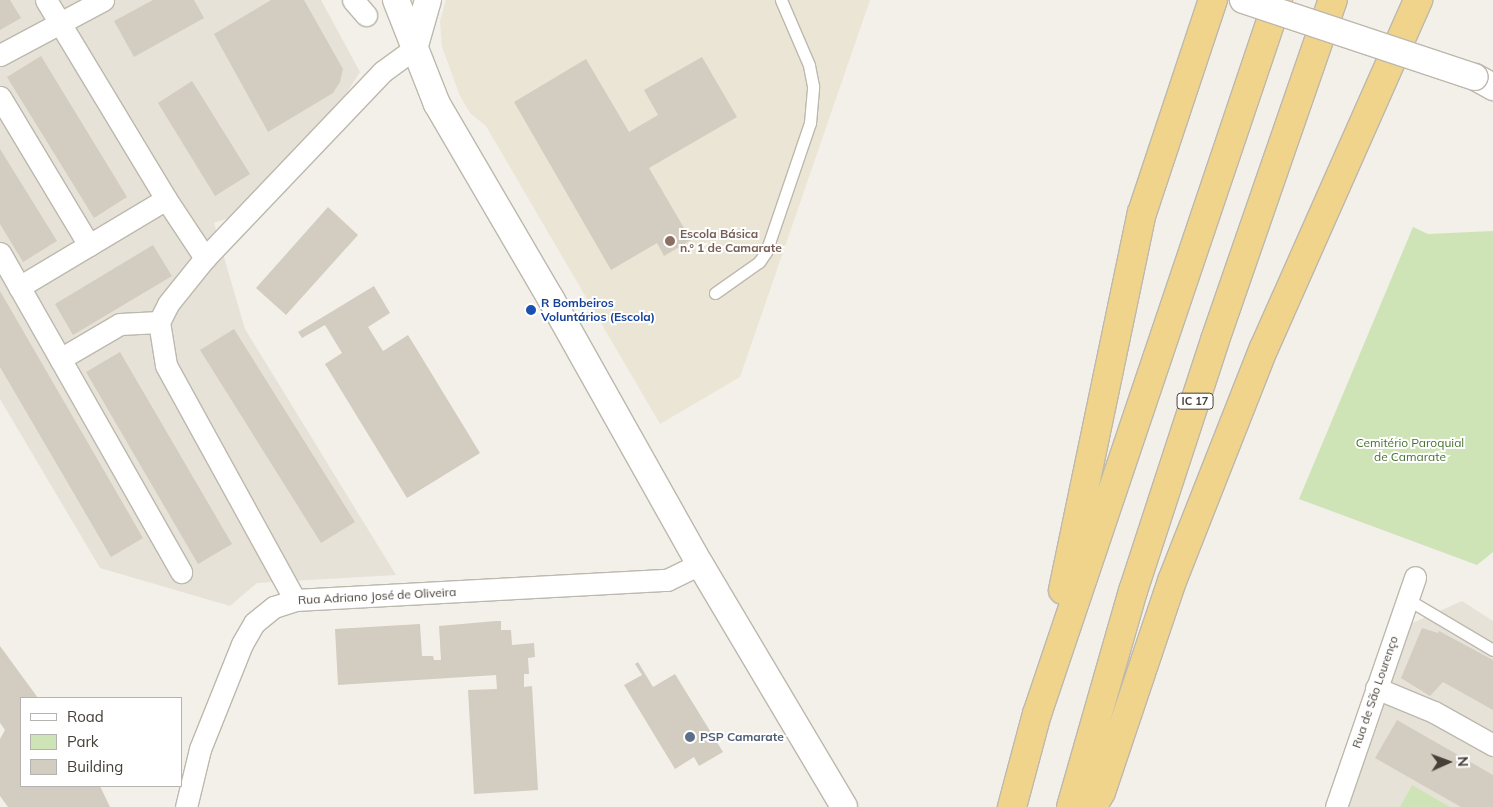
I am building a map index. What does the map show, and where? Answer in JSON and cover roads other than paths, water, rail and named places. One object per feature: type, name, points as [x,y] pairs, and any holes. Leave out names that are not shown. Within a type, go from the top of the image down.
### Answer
[{"type":"highway","points":[[1012,807],[1037,714],[1142,213],[1213,0]]},
{"type":"highway","points":[[1037,714],[1278,0]]},
{"type":"highway","name":"IC 17","points":[[1071,807],[1133,591],[1215,340],[1333,0]]},
{"type":"highway","points":[[1092,807],[1101,792],[1172,581],[1264,348],[1418,0]]},
{"type":"street","points":[[46,0],[166,198],[205,258]]},
{"type":"street","points":[[0,55],[103,0]]},
{"type":"street","points":[[396,0],[437,104],[551,299],[700,564],[844,807]]},
{"type":"street","points":[[295,600],[166,365],[159,322],[168,304],[205,258],[382,72],[414,49],[428,0]]},
{"type":"street","points":[[1243,0],[1484,82]]},
{"type":"street","points":[[0,97],[89,245]]},
{"type":"street","points":[[19,287],[166,198]]},
{"type":"street","points":[[0,253],[181,572]]},
{"type":"street","points":[[60,359],[120,324],[159,322]]},
{"type":"street","name":"Rua Adriano José de Oliveira","points":[[186,807],[200,748],[242,644],[254,623],[274,607],[295,600],[667,580],[700,564]]},
{"type":"street","name":"Rua de São Lourenço","points":[[1336,807],[1415,577]]},
{"type":"street","points":[[1376,688],[1434,712],[1493,745]]},
{"type":"lane","points":[[715,293],[759,262],[766,252],[810,123],[813,86],[810,65],[781,0]]},
{"type":"lane","points":[[1407,599],[1493,650]]},
{"type":"place","name":"Escola Básica n.º 1 de Camarate","points":[[670,241]]},
{"type":"place","name":"R Bombeiros Voluntários (Escola)","points":[[531,310]]},
{"type":"place","name":"PSP Camarate","points":[[690,737]]},
{"type":"park label","name":"Cemitério Paroquial de Camarate","points":[[1410,450]]}]
